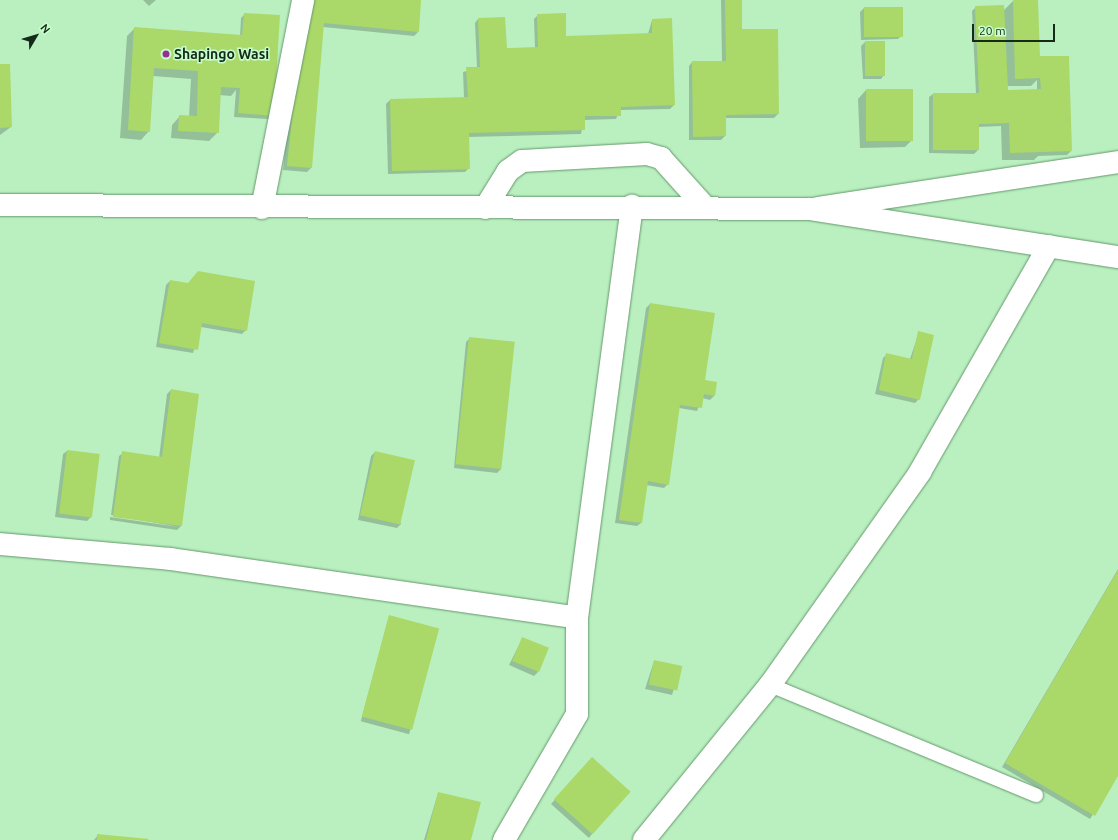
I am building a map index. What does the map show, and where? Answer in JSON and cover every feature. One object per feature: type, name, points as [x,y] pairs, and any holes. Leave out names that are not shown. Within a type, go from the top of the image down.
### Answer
[{"type":"main road","points":[[262,208],[303,0]]},
{"type":"main road","points":[[485,208],[508,171],[522,161],[647,154],[661,158],[705,207]]},
{"type":"main road","points":[[810,209],[1118,162]]},
{"type":"main road","points":[[0,205],[262,208],[485,208],[632,206],[810,209],[1118,257]]},
{"type":"main road","points":[[504,840],[577,714],[577,618],[632,206]]},
{"type":"main road","points":[[644,840],[770,685],[920,472],[1049,246]]},
{"type":"main road","points":[[0,544],[170,559],[577,618]]},
{"type":"lane","points":[[770,685],[1036,795]]},
{"type":"building","points":[[304,0],[421,0],[419,32],[324,23],[312,168],[287,166]]},
{"type":"building","points":[[725,0],[742,0],[742,29],[778,29],[779,114],[726,115],[726,136],[693,137],[692,61],[726,61]]},
{"type":"building","points":[[1013,0],[1038,0],[1040,56],[1069,56],[1072,151],[1010,153],[1009,123],[979,124],[979,150],[933,150],[933,93],[979,93],[975,6],[1004,5],[1008,90],[1041,89],[1040,78],[1015,79]]},
{"type":"building","points":[[864,7],[903,7],[903,37],[864,37]]},
{"type":"building","points":[[244,13],[280,15],[274,116],[238,113],[240,88],[221,87],[219,133],[178,131],[179,115],[197,116],[198,71],[154,68],[150,132],[128,130],[134,27],[242,35]]},
{"type":"building","points":[[566,13],[566,36],[652,33],[652,19],[672,18],[675,105],[621,107],[621,116],[585,116],[585,130],[469,133],[470,169],[392,171],[390,99],[468,97],[466,67],[480,67],[478,18],[505,17],[507,48],[538,47],[537,14]]},
{"type":"building","points":[[865,41],[885,41],[885,76],[865,76]]},
{"type":"building","points":[[0,64],[10,64],[12,127],[0,128]]},
{"type":"building","points":[[866,89],[913,89],[913,141],[866,141]]},
{"type":"building","points":[[198,271],[255,281],[247,331],[202,323],[198,350],[159,343],[170,280],[188,283]]},
{"type":"building","points":[[650,303],[715,313],[705,380],[717,382],[715,396],[704,394],[702,408],[680,405],[669,485],[648,481],[642,523],[619,520]]},
{"type":"building","points":[[918,331],[934,335],[920,400],[879,390],[886,353],[912,359]]},
{"type":"building","points":[[469,337],[515,342],[501,469],[456,464]]},
{"type":"building","points":[[171,389],[199,394],[182,526],[113,517],[122,451],[162,457]]},
{"type":"building","points":[[67,450],[100,454],[92,518],[59,514]]},
{"type":"building","points":[[375,451],[415,460],[400,525],[360,515]]},
{"type":"building","points":[[1118,570],[1118,776],[1095,816],[1005,763]]},
{"type":"building","points":[[389,615],[439,628],[412,730],[362,716]]},
{"type":"building","points":[[522,637],[549,648],[539,672],[512,661]]},
{"type":"building","points":[[654,660],[682,666],[677,690],[649,684]]},
{"type":"building","points":[[592,757],[631,792],[593,834],[554,799]]},
{"type":"building","points":[[438,792],[481,802],[471,840],[426,840]]},
{"type":"building","points":[[97,834],[149,839],[97,840]]},
{"type":"place","name":"Shapingo Wasi","points":[[166,54]]}]
